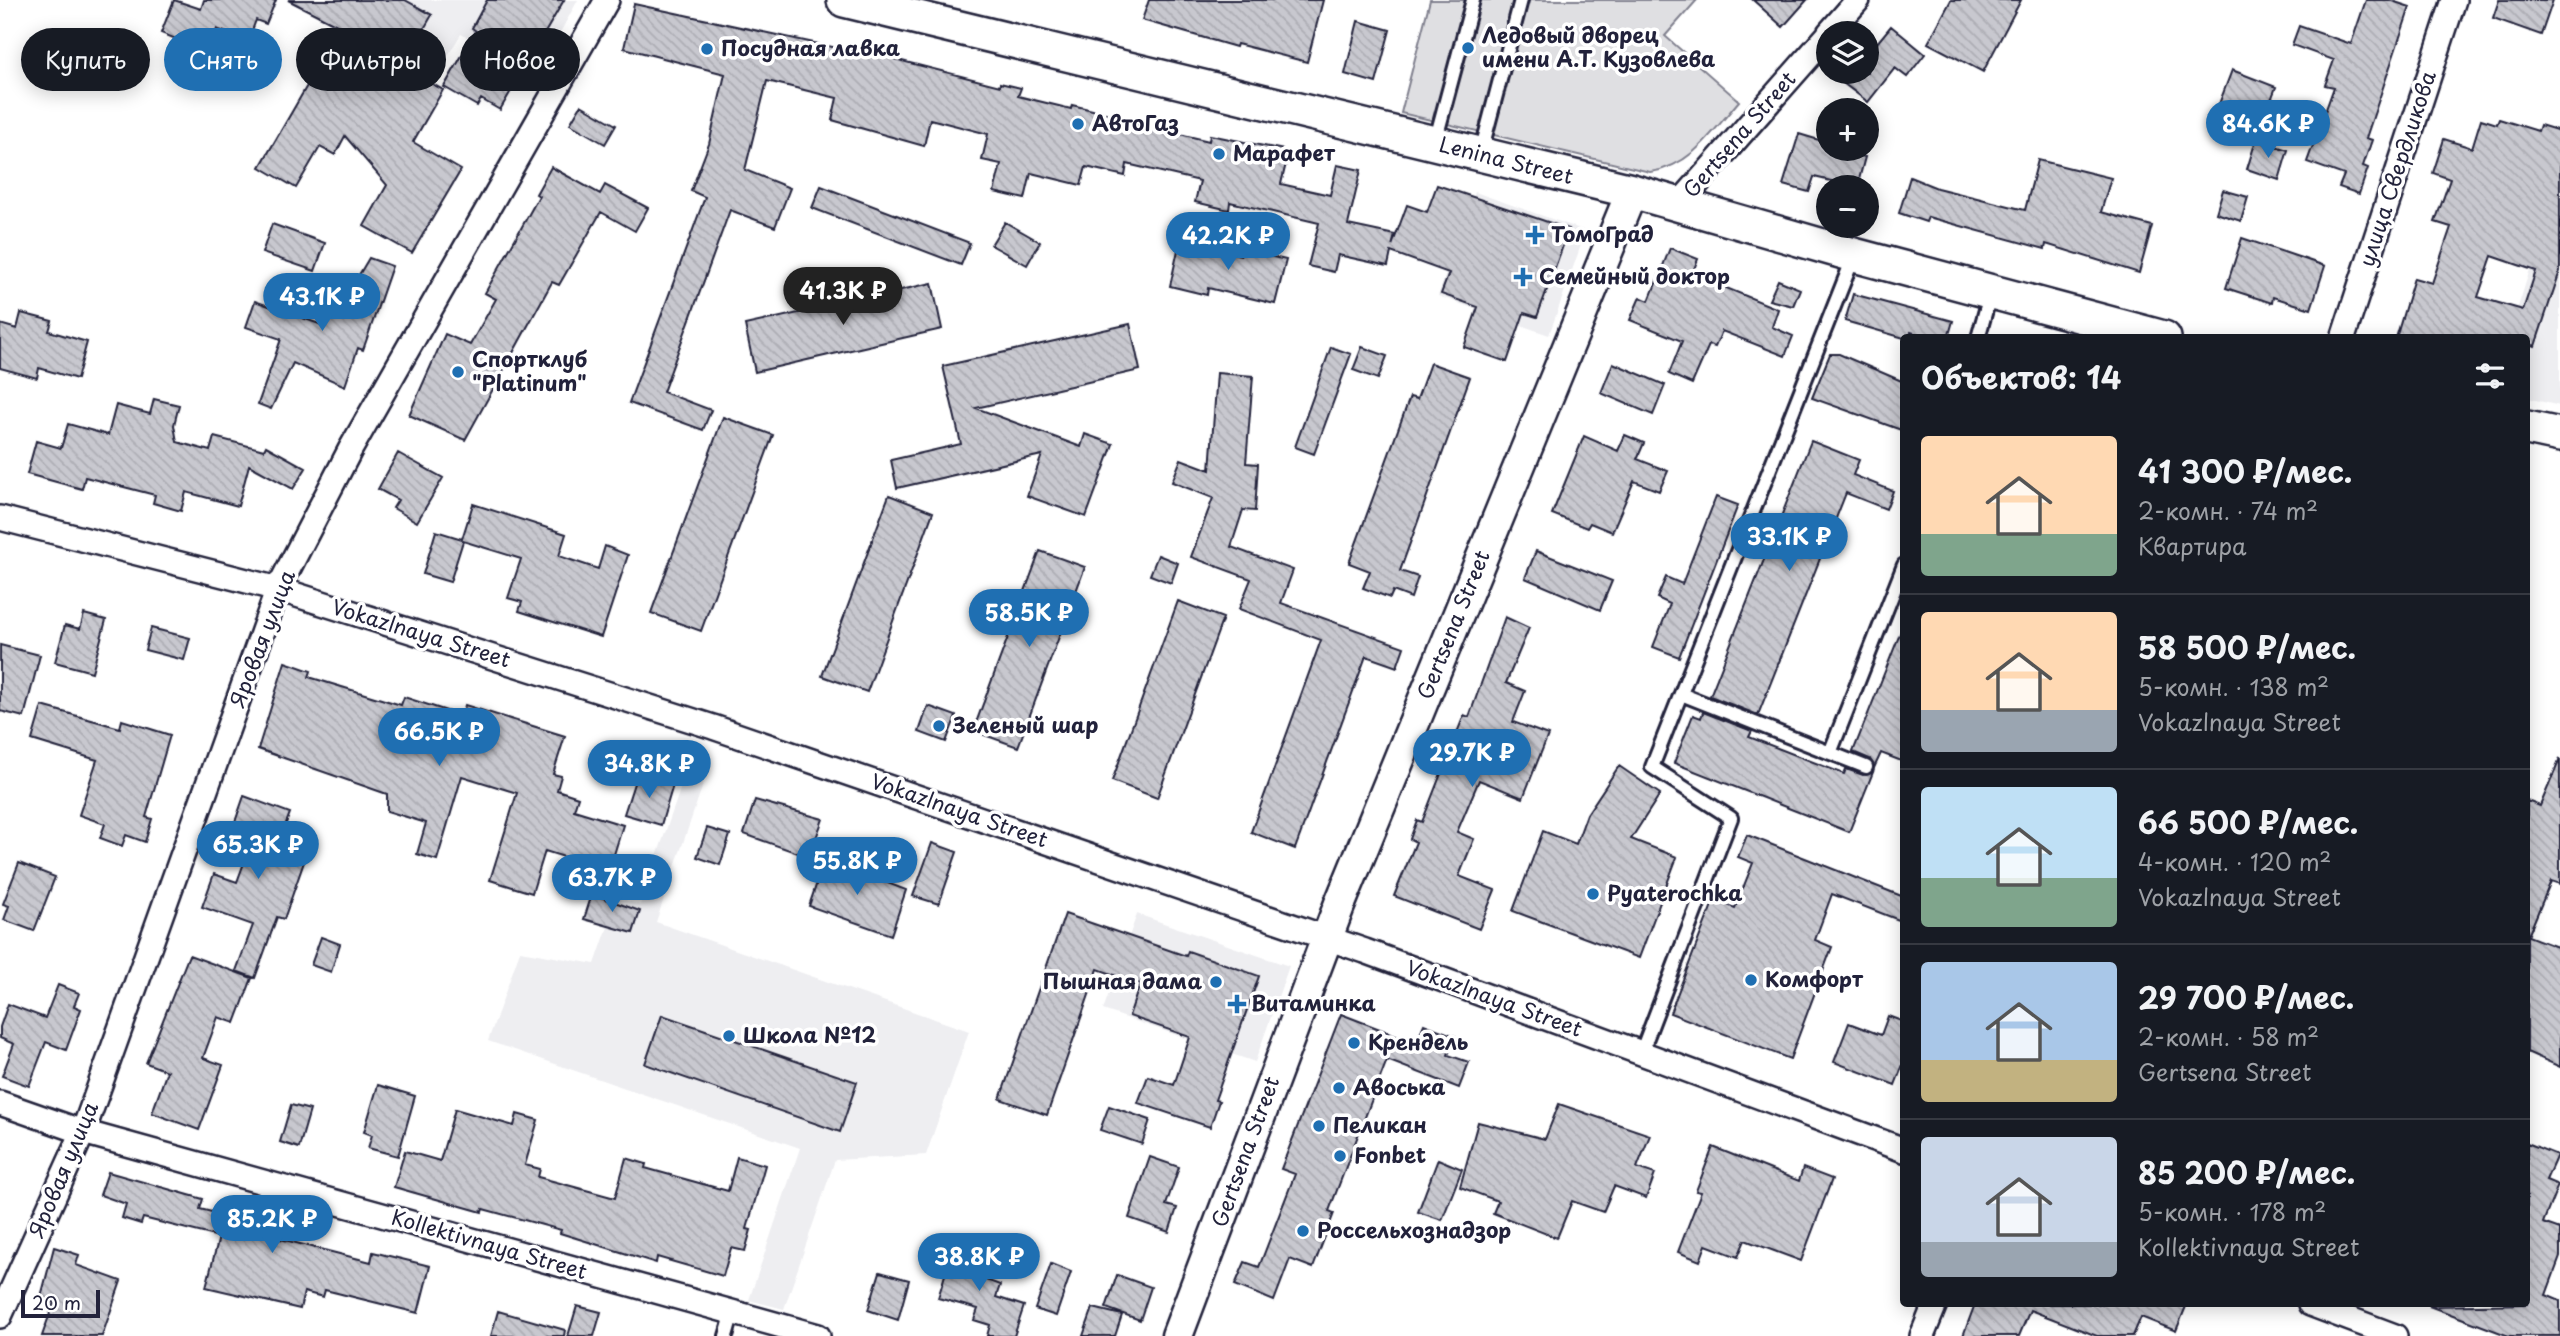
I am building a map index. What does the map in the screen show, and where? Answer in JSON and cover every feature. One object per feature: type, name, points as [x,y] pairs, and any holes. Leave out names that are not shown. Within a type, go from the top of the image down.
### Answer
[{"type":"main road","name":"Lenina Street","points":[[844,0],[1632,191],[1854,255],[2149,334]]},
{"type":"main road","points":[[2530,429],[2560,435]]},
{"type":"street","name":"Яровая улица","points":[[0,1316],[83,1132],[278,589],[350,450],[607,0]]},
{"type":"street","name":"Gertsena Street","points":[[1840,21],[1858,0]]},
{"type":"street","name":"улица Свердликова","points":[[2344,334],[2454,0]]},
{"type":"street","name":"Gertsena Street","points":[[1679,204],[1816,48]]},
{"type":"street","name":"Gertsena Street","points":[[1177,1336],[1326,938],[1632,191]]},
{"type":"street","name":"Vokazlnaya Street","points":[[0,519],[278,589],[713,727],[1326,938],[1900,1149]]},
{"type":"street","name":"Kollektivnaya Street","points":[[0,1103],[83,1132],[818,1336]]},
{"type":"street","points":[[1922,1336],[1934,1307]]},
{"type":"street","points":[[2318,1307],[2395,1336]]},
{"type":"lane","points":[[1435,144],[1472,0]]},
{"type":"lane","points":[[1480,155],[1521,0]]},
{"type":"lane","points":[[1641,1053],[1731,818],[1652,767],[1854,255]]},
{"type":"lane","points":[[1979,334],[1991,292]]},
{"type":"lane","points":[[1830,753],[1900,575]]},
{"type":"lane","points":[[1681,694],[1866,767]]},
{"type":"lane","points":[[726,1336],[733,1312]]},
{"type":"shaded area","points":[[357,0],[578,0],[563,28],[460,28],[460,36],[447,57],[446,28],[341,28]]},
{"type":"shaded area","points":[[1430,0],[1697,0],[1665,36],[1739,101],[1690,155],[1678,163],[1650,172],[1401,113]]},
{"type":"shaded area","points":[[304,91],[372,91],[335,155],[320,147],[296,188],[260,167]]},
{"type":"shaded area","points":[[2560,176],[2560,406],[2530,399],[2530,334],[2509,334]]},
{"type":"shaded area","points":[[1475,192],[1586,231],[1549,335],[1438,296]]},
{"type":"shaded area","name":"Школа №12","points":[[690,761],[709,767],[656,922],[969,1031],[926,1155],[835,1160],[784,1309],[749,1300],[800,1148],[488,1041],[520,951],[595,964],[618,898],[640,905]]},
{"type":"shaded area","points":[[1137,914],[1289,966],[1255,1062],[1103,1010]]},
{"type":"building","points":[[174,0],[201,9],[204,0],[276,0],[266,24],[256,20],[253,28],[164,28],[164,34],[161,33]]},
{"type":"building","points":[[288,0],[405,0],[432,15],[424,28],[341,27]]},
{"type":"building","points":[[487,0],[564,0],[548,28],[472,28]]},
{"type":"building","points":[[1149,0],[1323,0],[1307,62],[1237,44],[1236,47],[1142,20]]},
{"type":"building","points":[[1753,0],[1807,0],[1783,27]]},
{"type":"building","points":[[1951,0],[2021,0],[1983,72],[1928,43]]},
{"type":"building","points":[[2366,0],[2389,0],[2410,7],[2366,138],[2372,140],[2363,166],[2368,168],[2359,194],[2339,187],[2344,175],[2307,162],[2334,87],[2325,85],[2334,60],[2292,45],[2299,26],[2351,44]]},
{"type":"building","points":[[2499,0],[2553,0],[2541,35],[2493,18]]},
{"type":"building","points":[[634,4],[851,51],[851,48],[1000,86],[1000,83],[1021,88],[1018,96],[1071,109],[1072,105],[1109,114],[1108,117],[1209,141],[1210,135],[1289,151],[1281,184],[1330,195],[1337,165],[1361,170],[1348,225],[1395,235],[1392,246],[1407,205],[1427,212],[1437,185],[1569,229],[1537,317],[1524,313],[1507,362],[1464,347],[1478,307],[1441,294],[1449,273],[1391,252],[1388,266],[1338,255],[1334,272],[1308,266],[1319,223],[1230,202],[1229,210],[1195,202],[1200,181],[1127,164],[1125,176],[1086,167],[1081,185],[1031,173],[1025,199],[994,192],[1001,164],[982,160],[988,134],[930,119],[924,146],[832,120],[837,98],[767,81],[745,170],[790,188],[775,227],[730,210],[663,392],[711,410],[703,430],[629,403],[705,197],[691,191],[709,144],[725,74],[624,48]]},
{"type":"building","points":[[1358,21],[1390,30],[1376,83],[1345,74]]},
{"type":"building","points":[[1891,26],[1925,54],[1907,77],[1895,68],[1871,98],[1863,98],[1844,84],[1879,84],[1879,40]]},
{"type":"building","points":[[460,59],[460,91],[511,91],[500,110],[481,99],[477,106],[446,88]]},
{"type":"building","points":[[2232,70],[2276,87],[2260,128],[2216,112]]},
{"type":"building","points":[[304,91],[442,91],[413,142],[461,170],[412,253],[364,226],[387,185],[345,136],[335,155],[320,147],[296,188],[260,167]]},
{"type":"building","points":[[581,105],[616,125],[605,144],[570,124]]},
{"type":"building","points":[[2481,119],[2497,124],[2499,119],[2538,131],[2540,125],[2560,131],[2560,271],[2535,346],[2530,344],[2530,334],[2397,334],[2414,278],[2432,283],[2451,227],[2435,222],[2450,179],[2433,173],[2444,139],[2472,148]],"holes":[[[2492,256],[2536,271],[2523,310],[2478,297]]]},
{"type":"building","points":[[1799,134],[1816,139],[1816,161],[1864,161],[1860,175],[1816,175],[1809,192],[1783,185]]},
{"type":"building","points":[[2256,140],[2288,150],[2279,180],[2247,169]]},
{"type":"building","points":[[2038,160],[2111,178],[2101,212],[2152,226],[2139,273],[2046,244],[2045,249],[1928,217],[1926,222],[1899,213],[1910,177],[1937,188],[2025,210]]},
{"type":"building","points":[[551,167],[600,194],[605,185],[648,208],[635,231],[601,212],[559,285],[552,282],[465,440],[409,415],[445,334],[470,345],[496,299],[485,293],[539,196],[536,194]]},
{"type":"building","points":[[821,186],[970,243],[961,265],[812,208]]},
{"type":"building","points":[[2223,190],[2248,197],[2241,221],[2216,213]]},
{"type":"building","points":[[1005,222],[1040,242],[1027,265],[991,245]]},
{"type":"building","points":[[272,224],[325,243],[315,271],[262,253]]},
{"type":"building","points":[[2242,238],[2325,266],[2311,309],[2273,297],[2272,303],[2226,288]]},
{"type":"building","points":[[1180,241],[1241,255],[1243,250],[1286,260],[1275,304],[1208,288],[1207,295],[1170,286]]},
{"type":"building","points":[[1670,248],[1698,259],[1692,274],[1778,309],[1772,327],[1793,336],[1785,356],[1722,331],[1715,347],[1709,345],[1692,384],[1669,374],[1682,341],[1630,320],[1640,297],[1649,301]]},
{"type":"building","points":[[369,258],[392,266],[363,350],[358,348],[345,386],[293,363],[271,409],[258,404],[281,339],[246,327],[255,301],[322,325],[330,303],[345,308],[353,285]]},
{"type":"building","points":[[1778,280],[1800,289],[1793,306],[1769,300]]},
{"type":"building","points":[[932,283],[942,329],[755,372],[745,325]]},
{"type":"building","points":[[1853,294],[1953,321],[1949,334],[1911,332],[1900,334],[1900,337],[1845,321]]},
{"type":"building","points":[[21,313],[52,321],[49,331],[87,342],[77,379],[39,368],[37,378],[0,368],[0,324],[17,329]]},
{"type":"building","points":[[1130,324],[1140,370],[976,408],[1081,447],[1085,434],[1113,444],[1086,517],[1027,496],[1042,455],[897,488],[891,460],[961,444],[943,366]]},
{"type":"building","points":[[1331,347],[1351,354],[1314,454],[1295,447]]},
{"type":"building","points":[[1362,347],[1387,356],[1378,379],[1353,370]]},
{"type":"building","points":[[1830,354],[1839,354],[1900,380],[1900,430],[1812,398]]},
{"type":"building","points":[[1430,363],[1470,377],[1400,571],[1418,577],[1411,598],[1393,591],[1390,598],[1363,588],[1370,571],[1349,563],[1410,397],[1417,399]]},
{"type":"building","points":[[1613,363],[1665,385],[1653,415],[1601,393]]},
{"type":"building","points":[[1217,373],[1253,376],[1246,463],[1258,464],[1255,511],[1243,510],[1231,547],[1293,570],[1281,603],[1404,647],[1397,667],[1366,656],[1295,849],[1251,832],[1321,640],[1239,609],[1251,579],[1191,557],[1213,498],[1172,482],[1181,459],[1210,470]]},
{"type":"building","points":[[154,399],[179,405],[174,425],[177,442],[210,451],[214,437],[264,450],[266,446],[306,468],[293,489],[249,465],[238,506],[186,492],[181,511],[153,503],[155,495],[85,477],[82,489],[27,474],[36,441],[61,448],[68,424],[108,435],[116,405],[150,414]]},
{"type":"building","points":[[723,417],[773,435],[701,631],[651,613]]},
{"type":"building","points":[[1625,435],[1644,443],[1637,459],[1668,471],[1659,491],[1634,481],[1612,532],[1590,523],[1587,528],[1552,514],[1584,436],[1618,451]]},
{"type":"building","points":[[1811,441],[1859,460],[1853,475],[1893,491],[1886,509],[1846,493],[1758,715],[1710,696]]},
{"type":"building","points":[[398,453],[443,478],[417,522],[393,508],[398,500],[378,489]]},
{"type":"building","points":[[889,495],[933,512],[867,692],[822,676]]},
{"type":"building","points":[[1716,497],[1738,505],[1679,657],[1653,647],[1670,604],[1657,598],[1666,577],[1682,584]]},
{"type":"building","points":[[473,504],[566,534],[559,556],[598,569],[605,546],[628,555],[601,637],[519,611],[522,602],[508,598],[521,559],[463,541],[450,582],[423,574],[436,531],[462,539]]},
{"type":"building","points":[[1040,551],[1085,567],[1018,747],[973,731]]},
{"type":"building","points":[[1536,551],[1612,581],[1600,610],[1525,578]]},
{"type":"building","points":[[1158,555],[1178,563],[1171,583],[1150,575]]},
{"type":"building","points":[[1178,601],[1223,618],[1157,798],[1112,781]]},
{"type":"building","points":[[84,614],[106,620],[92,672],[55,662],[65,625],[80,629]]},
{"type":"building","points":[[1505,617],[1529,628],[1506,683],[1525,691],[1513,722],[1548,735],[1523,798],[1479,780],[1457,832],[1474,839],[1459,876],[1495,890],[1479,929],[1394,896],[1416,842],[1410,839],[1417,820],[1422,822],[1464,715],[1469,717]]},
{"type":"building","points":[[151,628],[190,638],[184,660],[145,650]]},
{"type":"building","points":[[1900,634],[1900,760],[1881,753],[1874,768],[1870,759],[1853,752]]},
{"type":"building","points":[[0,645],[40,655],[24,717],[0,711]]},
{"type":"building","points":[[285,662],[311,671],[309,677],[401,705],[404,697],[462,716],[465,705],[565,736],[553,774],[561,776],[557,790],[578,797],[574,810],[623,825],[609,871],[545,851],[532,893],[490,880],[517,793],[462,776],[437,860],[417,854],[426,823],[387,811],[387,794],[258,749]]},
{"type":"building","points":[[42,706],[120,728],[122,720],[170,735],[146,817],[152,819],[145,842],[126,835],[122,846],[100,838],[105,824],[79,815],[97,760],[32,740]]},
{"type":"building","points":[[928,706],[956,716],[946,742],[919,732]]},
{"type":"building","points":[[1703,712],[1752,731],[1749,737],[1844,774],[1846,769],[1863,775],[1873,772],[1849,832],[1674,763],[1693,715],[1701,718]]},
{"type":"building","points":[[2560,759],[2560,884],[2551,881],[2530,931],[2530,802],[2540,806]]},
{"type":"building","points":[[1619,766],[1660,794],[1631,839],[1677,857],[1639,958],[1513,911],[1543,831],[1576,844],[1587,814]]},
{"type":"building","points":[[637,774],[673,785],[661,825],[624,814]]},
{"type":"building","points":[[244,796],[290,813],[276,849],[305,859],[284,919],[277,917],[255,978],[236,971],[253,925],[202,907],[214,874],[237,882],[255,833],[234,825]]},
{"type":"building","points":[[755,800],[823,819],[809,857],[744,834]]},
{"type":"building","points":[[707,828],[730,835],[720,865],[697,857]]},
{"type":"building","name":"Комфорт","points":[[1747,835],[1900,895],[1900,920],[1832,894],[1815,940],[1832,947],[1790,1059],[1670,1013],[1714,900],[1735,908],[1753,863],[1738,857]]},
{"type":"building","points":[[932,843],[957,852],[939,904],[913,896]]},
{"type":"building","points":[[825,859],[906,890],[891,935],[809,906]]},
{"type":"building","points":[[19,863],[55,877],[34,931],[4,920],[9,906],[3,904]]},
{"type":"building","points":[[592,894],[640,911],[633,933],[584,919]]},
{"type":"building","points":[[1065,914],[1186,956],[1188,951],[1259,976],[1215,1100],[1219,1101],[1210,1127],[1138,1103],[1148,1076],[1174,1085],[1190,1037],[1129,1016],[1140,984],[1098,969],[1047,1115],[1000,1099]]},
{"type":"building","points":[[321,937],[340,944],[331,972],[311,965]]},
{"type":"building","points":[[2530,937],[2560,948],[2560,1067],[2530,1053]]},
{"type":"building","points":[[189,955],[252,978],[235,1023],[218,1017],[203,1058],[223,1065],[199,1130],[152,1113],[167,1071],[146,1063]]},
{"type":"building","points":[[58,985],[79,993],[74,1006],[81,1009],[66,1050],[46,1042],[29,1086],[2,1076],[14,1044],[0,1038],[0,1027],[8,1004],[45,1018]]},
{"type":"building","points":[[1341,1014],[1416,1043],[1424,1024],[1455,1036],[1448,1055],[1469,1062],[1459,1088],[1387,1060],[1329,1211],[1334,1213],[1313,1268],[1290,1259],[1274,1301],[1235,1285],[1245,1262],[1259,1267],[1295,1174],[1281,1169]]},
{"type":"building","points":[[662,1015],[857,1082],[840,1132],[645,1064]]},
{"type":"building","points":[[1888,1016],[1900,1020],[1900,1072],[1895,1085],[1834,1062],[1849,1023],[1881,1035]]},
{"type":"building","points":[[378,1085],[415,1096],[398,1156],[368,1148],[372,1135],[364,1132]]},
{"type":"building","points":[[1559,1104],[1650,1135],[1637,1168],[1655,1174],[1646,1198],[1614,1186],[1603,1212],[1572,1201],[1557,1238],[1493,1213],[1498,1201],[1460,1187],[1478,1122],[1545,1139]]},
{"type":"building","points":[[291,1105],[310,1110],[299,1148],[280,1142]]},
{"type":"building","points":[[1109,1106],[1150,1120],[1142,1144],[1100,1130]]},
{"type":"building","points":[[455,1109],[514,1126],[517,1114],[538,1120],[525,1165],[540,1169],[538,1177],[615,1198],[626,1158],[646,1164],[645,1168],[728,1191],[737,1157],[765,1165],[747,1229],[751,1230],[745,1251],[731,1248],[723,1276],[657,1257],[656,1263],[560,1233],[561,1230],[483,1209],[482,1212],[394,1187],[405,1151],[440,1161]]},
{"type":"building","points":[[2530,1144],[2557,1155],[2546,1180],[2558,1185],[2543,1223],[2560,1229],[2560,1257],[2546,1295],[2560,1301],[2560,1336],[2509,1336],[2432,1307],[2530,1307]]},
{"type":"building","points":[[1713,1147],[1799,1181],[1803,1168],[1832,1179],[1801,1261],[1745,1240],[1738,1257],[1706,1245],[1700,1261],[1678,1252],[1701,1192],[1696,1191]]},
{"type":"building","points":[[1150,1157],[1179,1167],[1166,1205],[1177,1208],[1169,1232],[1129,1218]]},
{"type":"building","points":[[1438,1159],[1462,1169],[1442,1220],[1418,1212]]},
{"type":"building","points":[[108,1172],[203,1199],[200,1209],[255,1223],[253,1232],[371,1262],[373,1252],[430,1266],[418,1313],[325,1290],[323,1297],[304,1292],[300,1309],[206,1287],[219,1237],[143,1218],[141,1224],[122,1218],[126,1204],[100,1195]]},
{"type":"building","points":[[954,1245],[984,1254],[978,1277],[1000,1285],[996,1297],[1024,1306],[1014,1336],[987,1336],[990,1325],[974,1320],[978,1309],[938,1298]]},
{"type":"building","points":[[54,1247],[79,1255],[76,1265],[121,1281],[102,1336],[42,1336],[54,1302],[41,1297]]},
{"type":"building","points":[[1051,1264],[1071,1272],[1056,1316],[1035,1309]]},
{"type":"building","points":[[880,1272],[909,1280],[898,1320],[868,1310]]},
{"type":"building","points":[[1117,1275],[1151,1287],[1140,1320],[1106,1308]]},
{"type":"building","points":[[577,1306],[601,1312],[594,1336],[568,1336]]},
{"type":"building","points":[[1974,1307],[2186,1307],[2176,1331],[2141,1317],[2133,1336],[2097,1336],[2030,1310],[2019,1336],[1963,1336]]},
{"type":"building","points":[[1093,1308],[1122,1315],[1115,1336],[1083,1336]]},
{"type":"building","points":[[498,1311],[565,1330],[564,1336],[491,1336]]},
{"type":"place","name":"Ледовый дворец имени А.Т. Кузовлева","points":[[1468,48]]},
{"type":"place","name":"Посудная лавка","points":[[707,49]]},
{"type":"place","name":"АвтоГаз","points":[[1078,124]]},
{"type":"place","name":"Марафет","points":[[1219,154]]},
{"type":"place","name":"ТомоГрад","points":[[1535,235]]},
{"type":"place","name":"Семейный доктор","points":[[1523,277]]},
{"type":"place","name":"Спортклуб \"Platinum\"","points":[[458,372]]},
{"type":"place","name":"Зеленый шар","points":[[939,726]]},
{"type":"place","name":"Pyaterochka","points":[[1593,894]]},
{"type":"place","name":"Комфорт","points":[[1751,980]]},
{"type":"place","name":"Пышная дама","points":[[1216,982]]},
{"type":"place","name":"Витаминка","points":[[1237,1004]]},
{"type":"place","name":"Школа №12","points":[[729,1036]]},
{"type":"place","name":"Крендель","points":[[1354,1043]]},
{"type":"place","name":"Авоська","points":[[1339,1088]]},
{"type":"place","name":"Пеликан","points":[[1319,1126]]},
{"type":"place","name":"Fonbet","points":[[1340,1156]]},
{"type":"place","name":"Россельхознадзор","points":[[1303,1231]]}]
